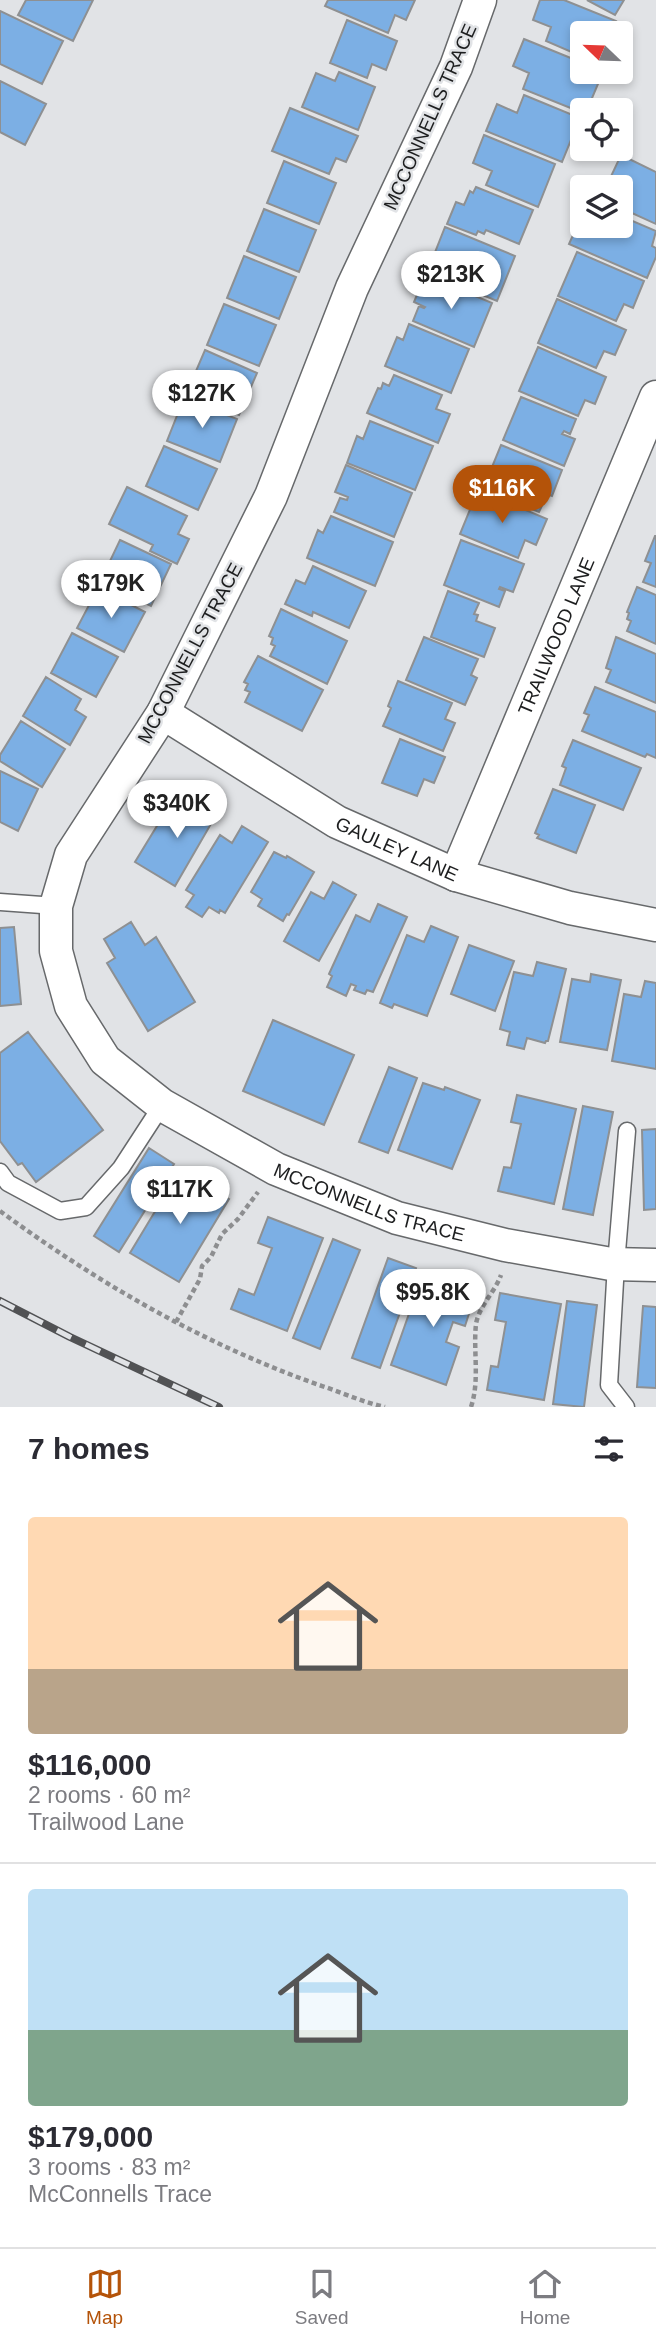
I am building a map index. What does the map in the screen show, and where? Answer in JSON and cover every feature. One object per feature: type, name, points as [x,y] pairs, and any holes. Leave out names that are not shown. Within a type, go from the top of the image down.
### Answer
[{"type":"street","name":"MCCONNELLS TRACE","points":[[480,0],[456,67],[352,288],[271,496],[163,713],[71,855],[55,906],[56,951],[71,1006],[105,1060],[162,1105],[276,1169],[397,1218],[505,1245],[616,1264],[656,1265]]},
{"type":"street","name":"TRAILWOOD LANE","points":[[456,875],[656,397]]},
{"type":"street","name":"GAULEY LANE","points":[[163,713],[337,822],[456,875],[570,908],[656,925]]},
{"type":"lane","points":[[0,902],[55,906]]},
{"type":"lane","points":[[0,1172],[8,1182],[60,1210],[86,1207],[121,1168],[162,1105]]},
{"type":"lane","points":[[626,1407],[609,1385],[627,1130]]},
{"type":"path","points":[[176,1322],[200,1279],[202,1266],[211,1257],[222,1234],[238,1219],[276,1169]]},
{"type":"path","points":[[0,1211],[97,1279],[176,1322],[276,1370],[385,1407]]},
{"type":"path","points":[[471,1407],[476,1363],[476,1322],[496,1289],[505,1245]]},
{"type":"building","points":[[26,0],[93,0],[73,41],[18,15]]},
{"type":"building","points":[[328,0],[415,0],[406,20],[395,15],[388,33],[325,6]]},
{"type":"building","points":[[540,0],[564,0],[616,21],[570,21],[570,51],[546,41],[551,27],[533,20]]},
{"type":"building","points":[[587,0],[624,0],[615,15]]},
{"type":"building","points":[[0,11],[63,41],[42,84],[0,64]]},
{"type":"building","points":[[347,20],[397,41],[386,70],[372,64],[367,78],[330,63]]},
{"type":"building","points":[[524,39],[570,58],[570,84],[598,84],[592,98],[570,98],[570,108],[523,89],[529,73],[513,66]]},
{"type":"building","points":[[339,72],[375,87],[358,130],[302,107],[316,73],[335,81]]},
{"type":"building","points":[[0,81],[46,104],[25,145],[0,132]]},
{"type":"building","points":[[524,95],[570,114],[570,142],[562,162],[486,131],[497,104],[517,113]]},
{"type":"building","points":[[290,108],[358,136],[346,162],[336,158],[329,174],[272,151]]},
{"type":"building","points":[[484,135],[555,164],[538,207],[486,185],[492,171],[473,163]]},
{"type":"building","points":[[284,161],[336,183],[319,224],[267,203]]},
{"type":"building","points":[[618,161],[633,161],[656,172],[656,224],[633,213],[633,175],[612,175]]},
{"type":"building","points":[[476,187],[533,210],[519,244],[486,230],[484,234],[478,231],[476,235],[447,224],[456,202],[464,205],[470,191],[473,193]]},
{"type":"building","points":[[264,209],[316,230],[299,272],[247,251]]},
{"type":"building","points":[[633,221],[656,231],[652,246],[656,248],[656,257],[647,278],[569,244],[572,238],[633,238]]},
{"type":"building","points":[[445,227],[515,256],[497,301],[434,275],[440,257],[434,255]]},
{"type":"building","points":[[577,252],[644,281],[633,308],[624,304],[616,321],[558,296]]},
{"type":"building","points":[[244,256],[296,277],[279,319],[227,298]]},
{"type":"building","points":[[425,275],[492,303],[474,347],[413,321],[419,306],[425,307],[414,302]]},
{"type":"building","points":[[557,299],[626,330],[615,355],[604,351],[596,368],[538,343]]},
{"type":"building","points":[[224,304],[276,325],[259,366],[207,345]]},
{"type":"building","points":[[409,324],[469,349],[451,393],[385,366],[397,337],[403,340]]},
{"type":"building","points":[[538,347],[606,377],[595,404],[585,400],[578,416],[519,391]]},
{"type":"building","points":[[205,350],[257,373],[239,415],[187,392]]},
{"type":"building","points":[[394,375],[442,395],[436,409],[450,414],[438,443],[367,413],[378,388],[381,389],[383,383],[389,386]]},
{"type":"building","points":[[521,397],[576,419],[570,434],[564,431],[562,434],[575,439],[564,466],[503,440]]},
{"type":"building","points":[[184,398],[237,419],[220,462],[167,441]]},
{"type":"building","points":[[370,421],[433,446],[415,490],[347,463],[357,436],[363,439]]},
{"type":"building","points":[[501,445],[562,470],[552,496],[541,492],[540,494],[546,497],[539,512],[483,489]]},
{"type":"building","points":[[164,446],[217,469],[198,510],[146,486]]},
{"type":"building","points":[[346,465],[412,493],[394,537],[334,512],[340,498],[347,500],[348,497],[335,492]]},
{"type":"building","points":[[127,487],[187,516],[178,534],[189,539],[177,564],[150,551],[153,545],[109,524]]},
{"type":"building","points":[[478,490],[547,519],[536,545],[525,540],[518,558],[460,534]]},
{"type":"building","points":[[331,516],[393,542],[375,586],[307,558],[318,530],[323,533]]},
{"type":"building","points":[[655,536],[656,587],[643,582],[651,563],[645,561]]},
{"type":"building","points":[[120,540],[171,564],[151,606],[100,582]]},
{"type":"building","points":[[461,540],[524,564],[513,592],[500,587],[499,589],[505,591],[499,607],[444,585]]},
{"type":"building","points":[[313,566],[366,591],[349,628],[313,612],[312,616],[285,604],[296,580],[305,584]]},
{"type":"building","points":[[637,587],[656,595],[656,644],[627,631],[631,621],[627,619],[627,612]]},
{"type":"building","points":[[98,588],[145,612],[124,652],[77,628]]},
{"type":"building","points":[[448,591],[479,603],[474,614],[478,615],[476,621],[495,628],[484,657],[431,637]]},
{"type":"building","points":[[281,609],[347,641],[327,684],[270,656],[275,646],[271,644],[273,638],[269,636]]},
{"type":"building","points":[[72,633],[118,657],[96,697],[51,673]]},
{"type":"building","points":[[424,637],[478,659],[471,675],[477,678],[465,705],[406,680]]},
{"type":"building","points":[[616,637],[656,654],[656,703],[606,682],[611,670],[606,668]]},
{"type":"building","points":[[258,656],[323,690],[302,731],[245,702],[250,692],[245,690],[248,684],[244,682]]},
{"type":"building","points":[[46,677],[81,699],[75,710],[86,717],[70,745],[23,716]]},
{"type":"building","points":[[398,681],[452,703],[445,719],[455,723],[443,751],[383,726]]},
{"type":"building","points":[[595,687],[656,712],[656,758],[647,754],[645,757],[582,731],[589,715],[584,713]]},
{"type":"building","points":[[21,721],[65,749],[42,787],[0,761],[0,755]]},
{"type":"building","points":[[400,739],[445,757],[434,783],[424,779],[417,796],[382,783]]},
{"type":"building","points":[[573,740],[641,768],[623,810],[560,785],[566,768],[562,766]]},
{"type":"building","points":[[0,771],[38,789],[18,831],[0,822]]},
{"type":"building","points":[[553,789],[595,805],[576,853],[537,838],[539,835],[535,833]]},
{"type":"building","points":[[193,796],[219,810],[175,886],[135,862],[171,803],[184,811]]},
{"type":"building","points":[[242,826],[268,842],[225,913],[220,910],[219,913],[209,907],[202,917],[186,907],[194,895],[186,890],[220,835],[232,843]]},
{"type":"building","points":[[274,852],[286,858],[287,856],[314,872],[283,921],[258,906],[262,899],[251,892]]},
{"type":"building","points":[[333,882],[356,895],[319,961],[284,941],[311,892],[324,899]]},
{"type":"building","points":[[378,904],[407,917],[373,992],[367,990],[365,994],[354,990],[356,986],[351,984],[346,996],[327,987],[332,976],[329,974],[356,915],[370,922]]},
{"type":"building","points":[[131,922],[145,945],[156,937],[195,1002],[148,1031],[107,963],[115,958],[104,939]]},
{"type":"building","points":[[431,926],[458,937],[427,1016],[394,1004],[392,1008],[380,1003],[407,935],[424,942]]},
{"type":"building","points":[[14,927],[21,1004],[0,1006],[0,928]]},
{"type":"building","points":[[469,945],[514,961],[495,1011],[451,994]]},
{"type":"building","points":[[537,962],[566,969],[548,1041],[545,1043],[527,1038],[524,1049],[507,1045],[510,1032],[500,1029],[514,972],[533,976]]},
{"type":"building","points":[[591,974],[621,980],[607,1050],[560,1042],[572,979],[590,982]]},
{"type":"building","points":[[645,981],[656,983],[656,1069],[612,1061],[624,994],[641,997]]},
{"type":"building","points":[[273,1020],[354,1055],[324,1125],[243,1091]]},
{"type":"building","points":[[28,1032],[103,1130],[36,1182],[22,1163],[18,1165],[0,1141],[0,1053]]},
{"type":"building","points":[[389,1067],[417,1078],[388,1153],[359,1142]]},
{"type":"building","points":[[423,1083],[444,1090],[445,1087],[480,1100],[452,1169],[398,1150]]},
{"type":"building","points":[[517,1095],[576,1109],[554,1204],[498,1191],[504,1167],[511,1168],[521,1124],[511,1122]]},
{"type":"building","points":[[583,1106],[613,1112],[593,1215],[563,1209]]},
{"type":"building","points":[[656,1129],[656,1209],[644,1210],[642,1130]]},
{"type":"building","points":[[149,1148],[174,1164],[119,1252],[94,1236]]},
{"type":"building","points":[[180,1170],[229,1199],[179,1282],[130,1253]]},
{"type":"building","points":[[268,1217],[323,1238],[287,1331],[231,1309],[239,1289],[254,1295],[272,1248],[258,1243]]},
{"type":"building","points":[[333,1239],[360,1250],[320,1349],[293,1338]]},
{"type":"building","points":[[388,1258],[416,1268],[380,1368],[352,1358]]},
{"type":"building","points":[[423,1274],[476,1292],[465,1326],[453,1322],[446,1342],[459,1347],[446,1385],[391,1365]]},
{"type":"building","points":[[500,1293],[561,1304],[544,1400],[487,1390],[491,1366],[498,1367],[506,1322],[495,1320]]},
{"type":"building","points":[[567,1301],[597,1305],[584,1407],[553,1404]]},
{"type":"building","points":[[643,1306],[656,1307],[656,1388],[637,1387]]},
{"type":"railway","points":[[0,1301],[219,1407]]}]
